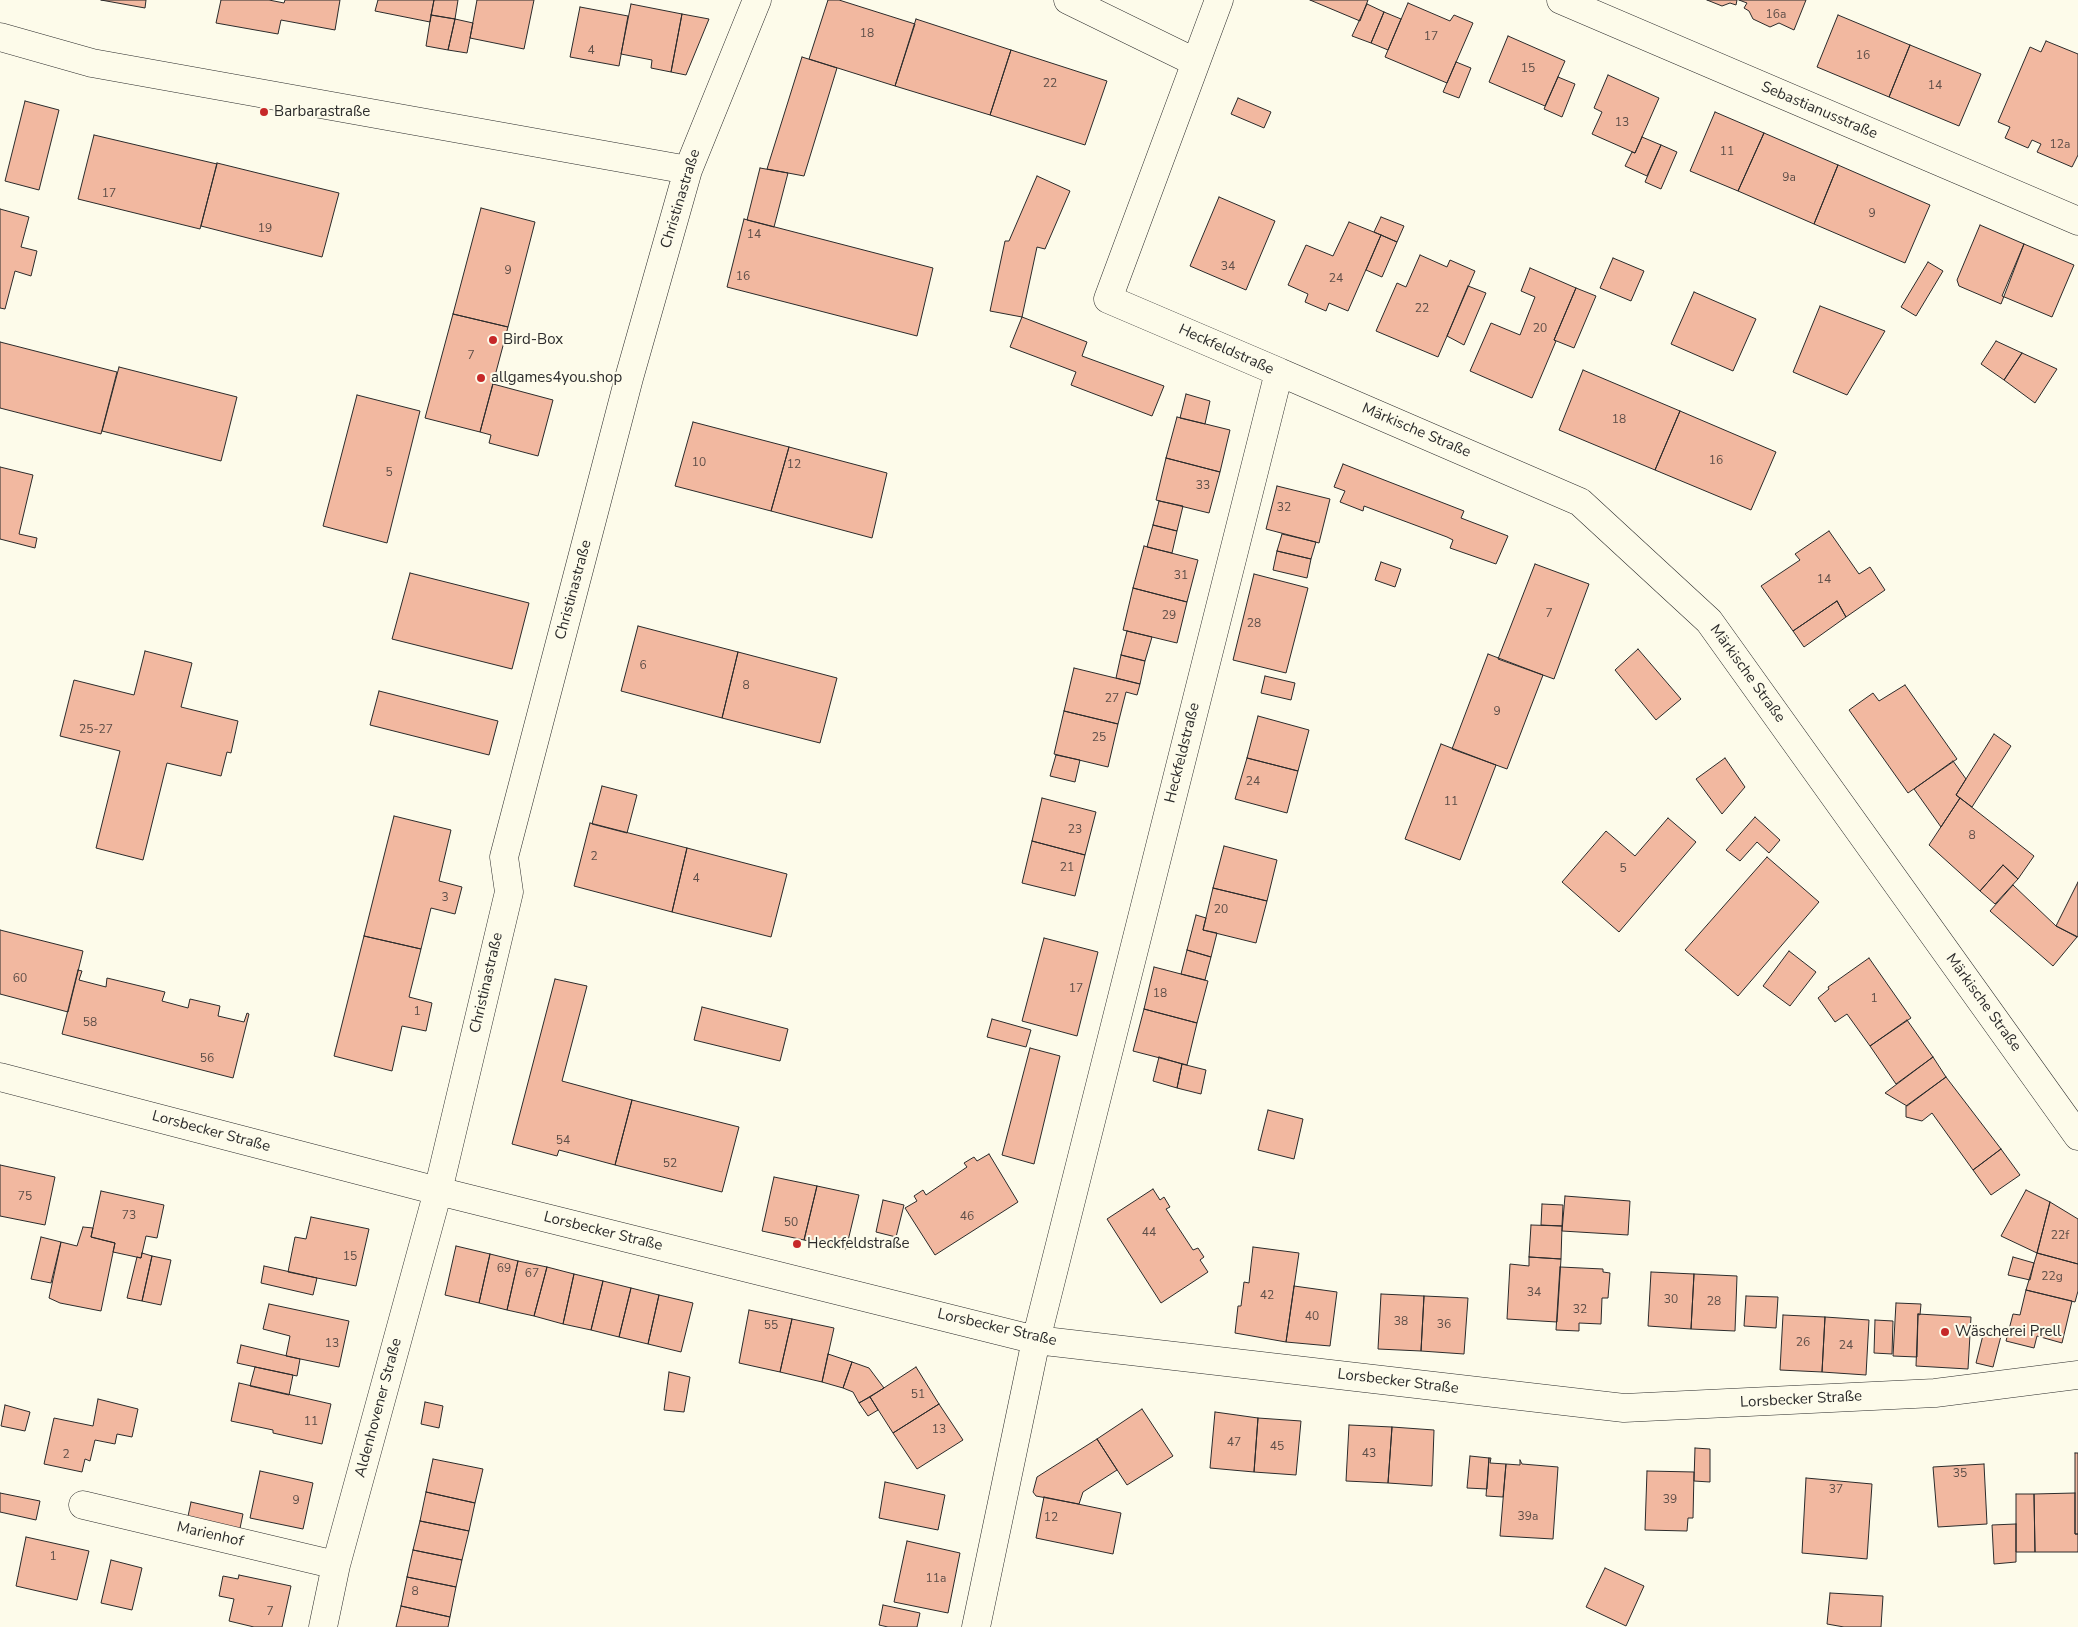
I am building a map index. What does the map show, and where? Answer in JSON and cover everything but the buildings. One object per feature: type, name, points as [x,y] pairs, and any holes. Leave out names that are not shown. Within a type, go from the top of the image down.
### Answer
[{"type":"street","name":"Christinastraße","points":[[438,1190],[509,892],[504,857],[629,378],[688,170],[757,0]]},
{"type":"street","points":[[1068,0],[1195,62]]},
{"type":"street","name":"Heckfeldstraße","points":[[976,1627],[1036,1340],[1279,372],[1108,299],[1219,0]]},
{"type":"street","name":"Sebastianusstraße","points":[[1561,0],[2078,221]]},
{"type":"street","points":[[0,37],[92,63],[688,170]]},
{"type":"street","name":"Märkische Straße","points":[[1279,372],[1580,502],[1709,621],[2078,1136]]},
{"type":"street","name":"Lorsbecker Straße","points":[[0,1077],[438,1190],[1036,1340],[1624,1408],[1934,1393],[2078,1375]]},
{"type":"street","name":"Aldenhovener Straße","points":[[323,1627],[336,1565],[438,1190]]},
{"type":"street","name":"Marienhof","points":[[83,1505],[336,1565]]},
{"type":"place","name":"Barbarastraße","points":[[264,112]]},
{"type":"place","name":"Bird-Box","points":[[493,340]]},
{"type":"place","name":"allgames4you.shop","points":[[481,378]]},
{"type":"place","name":"Heckfeldstraße","points":[[797,1244]]},
{"type":"place","name":"Wäscherei Prell","points":[[1945,1332]]}]
